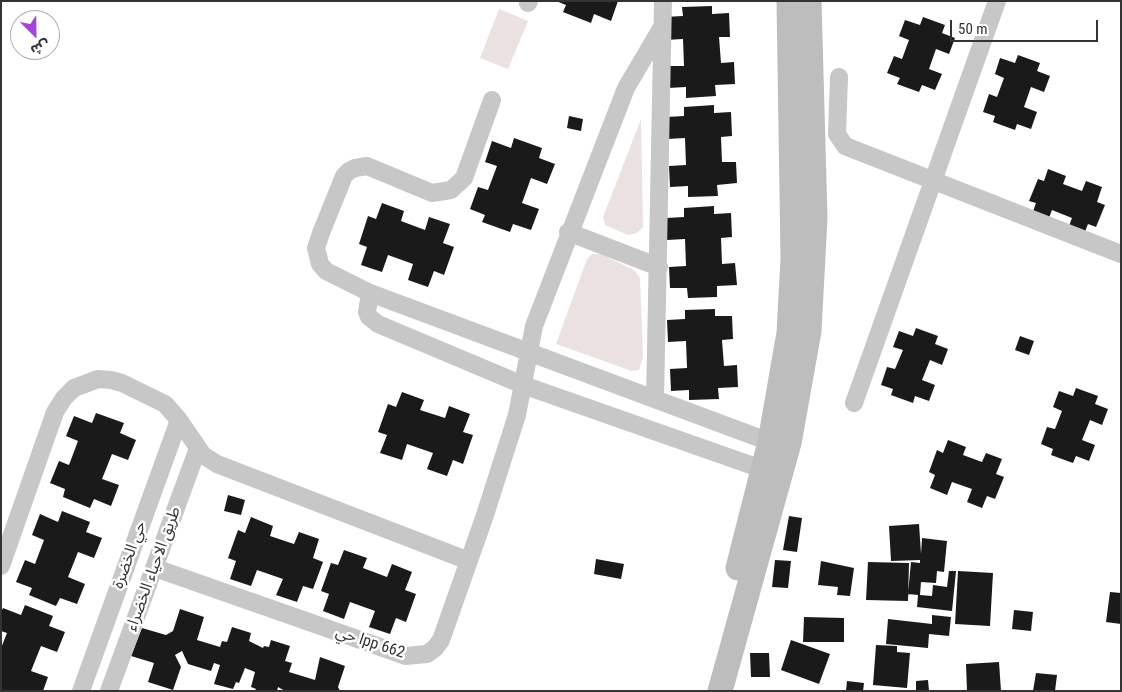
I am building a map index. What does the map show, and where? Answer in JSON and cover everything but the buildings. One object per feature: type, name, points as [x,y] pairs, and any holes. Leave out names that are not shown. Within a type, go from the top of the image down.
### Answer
[{"type":"main road","points":[[703,691],[770,442],[784,369],[792,296],[793,223],[789,1]]},
{"type":"main road","points":[[720,691],[789,443],[809,331],[814,218],[808,1]]},
{"type":"street","points":[[655,399],[663,1]]},
{"type":"street","points":[[854,403],[997,1]]},
{"type":"street","name":"حي lpp 662","points":[[155,568],[406,656],[416,657],[427,654],[441,640],[517,415],[534,326],[568,232],[626,88],[662,27]]},
{"type":"street","points":[[839,77],[837,127],[840,141],[851,149],[1121,254]]},
{"type":"street","points":[[492,100],[464,178],[451,190],[432,194],[367,166],[355,168],[344,176],[321,233],[317,255],[326,271],[370,293],[770,442]]},
{"type":"street","points":[[568,232],[659,266]]},
{"type":"street","points":[[370,293],[367,312],[373,321],[522,385],[762,469]]},
{"type":"street","points":[[1,566],[55,412],[64,398],[74,388],[98,379],[111,380],[165,404],[210,461],[469,561]]},
{"type":"street","name":"حي الخضرة","points":[[81,691],[179,420]]},
{"type":"street","name":"طريق الاحياء الخضراء","points":[[109,691],[198,448]]},
{"type":"shaded area","points":[[499,9],[528,21],[508,69],[480,58]]},
{"type":"shaded area","points":[[641,119],[643,227],[637,233],[628,235],[605,225],[603,217]]},
{"type":"shaded area","points":[[592,254],[601,254],[634,270],[640,278],[643,357],[639,370],[632,371],[556,344],[587,259]]}]
